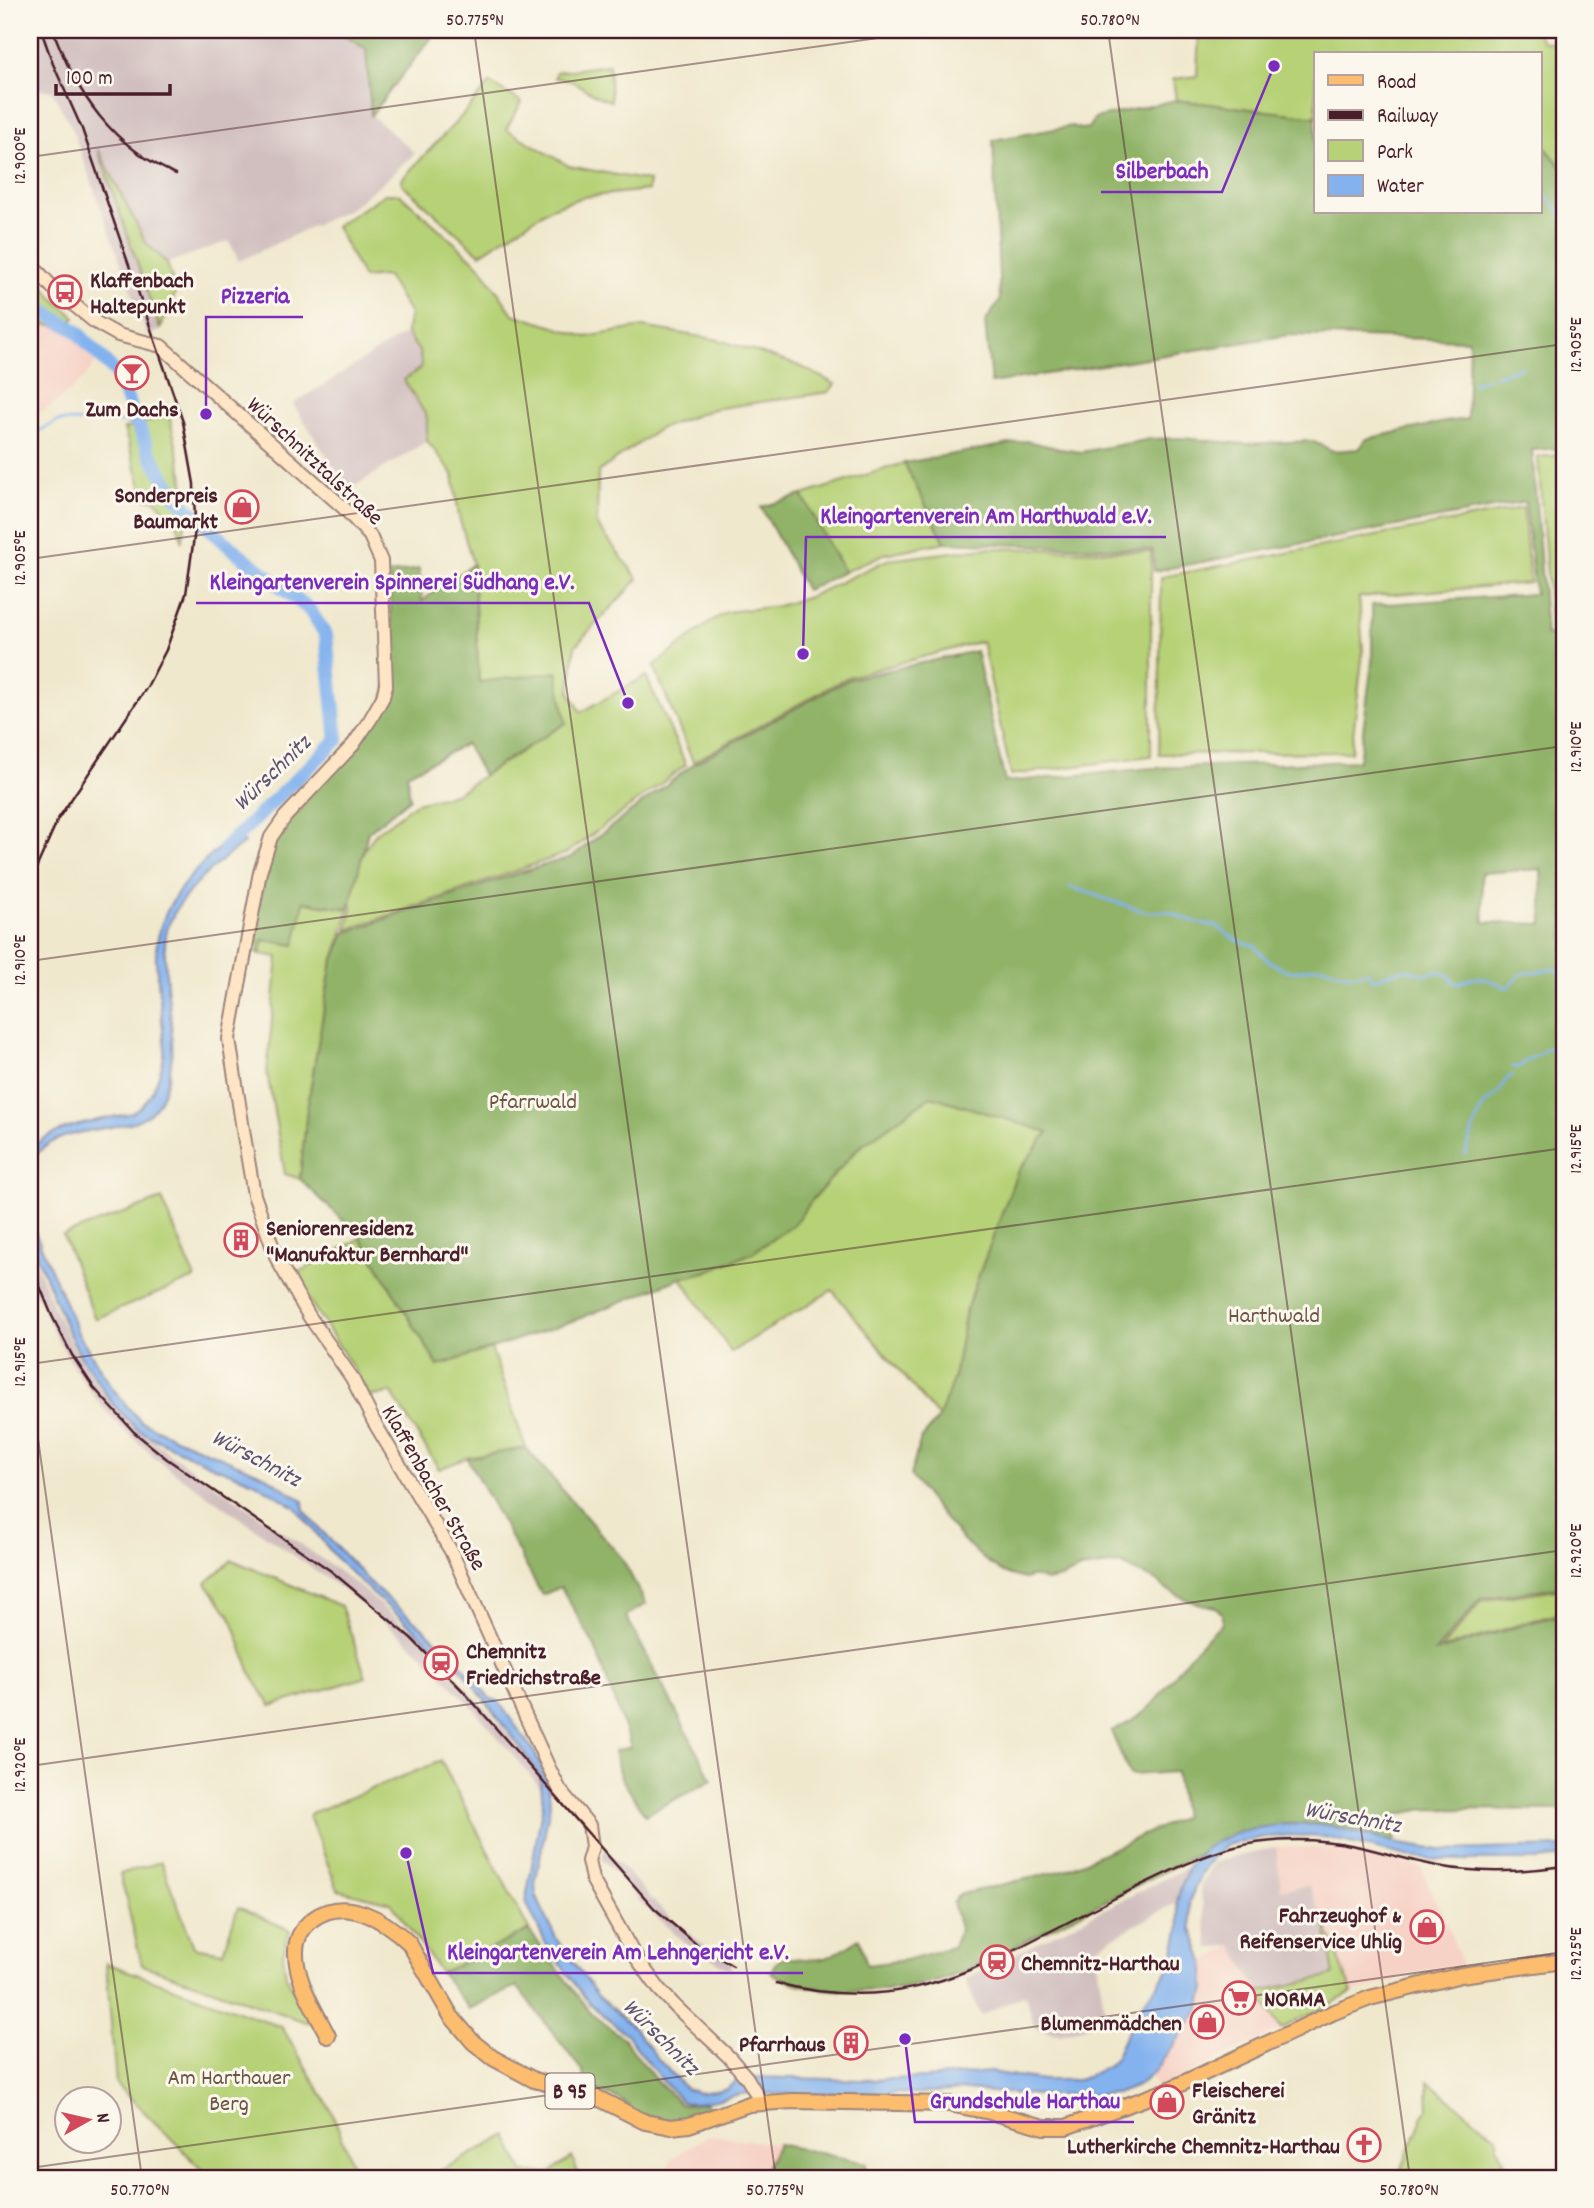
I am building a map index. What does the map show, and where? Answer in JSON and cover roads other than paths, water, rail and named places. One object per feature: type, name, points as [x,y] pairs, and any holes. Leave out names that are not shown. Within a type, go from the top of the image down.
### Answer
[{"type":"main road","name":"Würschnitztalstraße","points":[[30,263],[52,288],[106,329],[118,335],[161,346],[345,509],[370,536],[382,561],[386,685],[383,697],[353,745],[299,800],[271,837]]},
{"type":"main road","name":"Klaffenbacher Straße","points":[[271,837],[260,872],[229,1038],[254,1195],[274,1252],[309,1316],[352,1378],[374,1422],[451,1551],[560,1790],[589,1825],[592,1847],[588,1861],[592,1879],[633,1953],[659,1989],[729,2057],[747,2078],[758,2098]]},
{"type":"main road","name":"B 95","points":[[328,2036],[302,1982],[296,1965],[296,1948],[306,1925],[320,1914],[349,1909],[376,1919],[409,1943],[456,2023],[493,2058],[534,2080],[592,2095],[645,2122],[671,2127],[689,2125],[758,2098],[949,2104],[1044,2127],[1066,2127],[1166,2091],[1370,1998],[1461,1975],[1564,1961]]},
{"type":"water","points":[[237,832],[244,843],[191,889],[182,900],[167,930],[165,954],[172,1053],[166,1085],[159,1102],[148,1114],[133,1122],[58,1139],[42,1149],[30,1164],[30,1153],[36,1144],[47,1137],[92,1121],[132,1113],[150,1094],[159,1077],[165,1050],[156,961],[162,922],[181,888],[208,858]]},
{"type":"water","points":[[30,1220],[78,1333],[113,1389],[131,1411],[142,1422],[173,1437],[264,1475],[303,1501],[304,1510],[376,1589],[421,1626],[463,1666],[489,1698],[498,1701],[535,1753],[548,1782],[550,1804],[535,1884],[536,1896],[557,1940],[598,1996],[634,2028],[686,2089],[699,2093],[727,2089],[739,2078],[755,2077],[862,2080],[989,2072],[1043,2080],[1079,2080],[1107,2067],[1115,2058],[1136,2013],[1171,1966],[1180,1926],[1177,1902],[1188,1867],[1203,1850],[1218,1840],[1249,1829],[1286,1824],[1328,1825],[1400,1844],[1440,1850],[1564,1847],[1564,1857],[1538,1860],[1439,1860],[1416,1858],[1324,1837],[1290,1835],[1226,1845],[1201,1873],[1189,1902],[1192,1929],[1204,1962],[1205,1989],[1199,2010],[1154,2072],[1137,2086],[1116,2094],[1040,2095],[963,2090],[918,2093],[754,2093],[703,2102],[682,2102],[626,2034],[589,2003],[547,1946],[527,1904],[543,1803],[540,1776],[529,1758],[459,1667],[372,1593],[338,1560],[295,1507],[254,1482],[213,1466],[137,1429],[113,1404],[80,1355],[66,1327],[30,1240]]},
{"type":"waterway","points":[[1542,188],[1564,216]]},
{"type":"waterway","name":"Würschnitz","points":[[30,303],[75,330],[116,373],[151,456],[178,499],[228,545],[309,609],[326,635],[337,740],[225,848]]},
{"type":"waterway","points":[[1495,376],[1522,367]]},
{"type":"waterway","points":[[1473,383],[1487,379]]},
{"type":"waterway","points":[[30,436],[58,421],[124,422],[139,429]]},
{"type":"waterway","points":[[1070,887],[1148,912],[1166,911],[1215,925],[1238,941],[1255,945],[1270,961],[1290,971],[1319,966],[1356,975],[1367,971],[1374,979],[1400,970],[1425,975],[1437,971],[1458,984],[1477,978],[1508,988],[1521,974],[1555,969],[1564,978]]},
{"type":"waterway","points":[[1513,1067],[1519,1067],[1564,1041]]},
{"type":"waterway","points":[[1466,1154],[1483,1107],[1512,1075]]},
{"type":"railway","points":[[30,882],[58,819],[147,687],[166,650],[186,594],[195,530],[194,484],[183,422],[82,129],[41,30]]},
{"type":"railway","points":[[53,30],[73,75],[99,116],[133,149],[176,174]]},
{"type":"railway","points":[[30,1262],[52,1316],[72,1355],[94,1388],[134,1432],[167,1459],[331,1571],[411,1638],[465,1693],[654,1908],[697,1945],[733,1966]]},
{"type":"railway","points":[[776,1983],[814,1991],[849,1994],[881,1993],[943,1980],[1005,1954],[1183,1865],[1250,1844],[1296,1840],[1326,1842],[1356,1846],[1454,1869],[1517,1871],[1564,1866]]},
{"type":"place","name":"Silberbach","points":[[1274,66]]},
{"type":"place","name":"Klaffenbach Haltepunkt","points":[[65,292]]},
{"type":"place","name":"Zum Dachs","points":[[132,373]]},
{"type":"place","name":"Pizzeria","points":[[206,414]]},
{"type":"place","name":"Sonderpreis Baumarkt","points":[[242,507]]},
{"type":"place","name":"Kleingartenverein Am Harthwald e.V.","points":[[803,654]]},
{"type":"place","name":"Kleingartenverein Spinnerei Südhang e.V.","points":[[628,703]]},
{"type":"place","name":"Seniorenresidenz \"Manufaktur Bernhard\"","points":[[241,1240]]},
{"type":"place","name":"Chemnitz Friedrichstraße","points":[[441,1663]]},
{"type":"place","name":"Kleingartenverein Am Lehngericht e.V.","points":[[406,1853]]},
{"type":"place","name":"Fahrzeughof & Reifenservice Uhlig","points":[[1427,1927]]},
{"type":"place","name":"Chemnitz-Harthau","points":[[997,1962]]},
{"type":"place","name":"NORMA","points":[[1239,1998]]},
{"type":"place","name":"Blumenmädchen","points":[[1207,2022]]},
{"type":"place","name":"Grundschule Harthau","points":[[905,2039]]},
{"type":"place","name":"Pfarrhaus","points":[[851,2043]]},
{"type":"place","name":"Fleischerei Gränitz","points":[[1167,2102]]},
{"type":"place","name":"Lutherkirche Chemnitz-Harthau","points":[[1364,2145]]},
{"type":"park label","name":"Pfarrwald","points":[[533,1100]]},
{"type":"park label","name":"Harthwald","points":[[1274,1314]]},
{"type":"park label","name":"Am Harthauer Berg","points":[[229,2089]]}]
